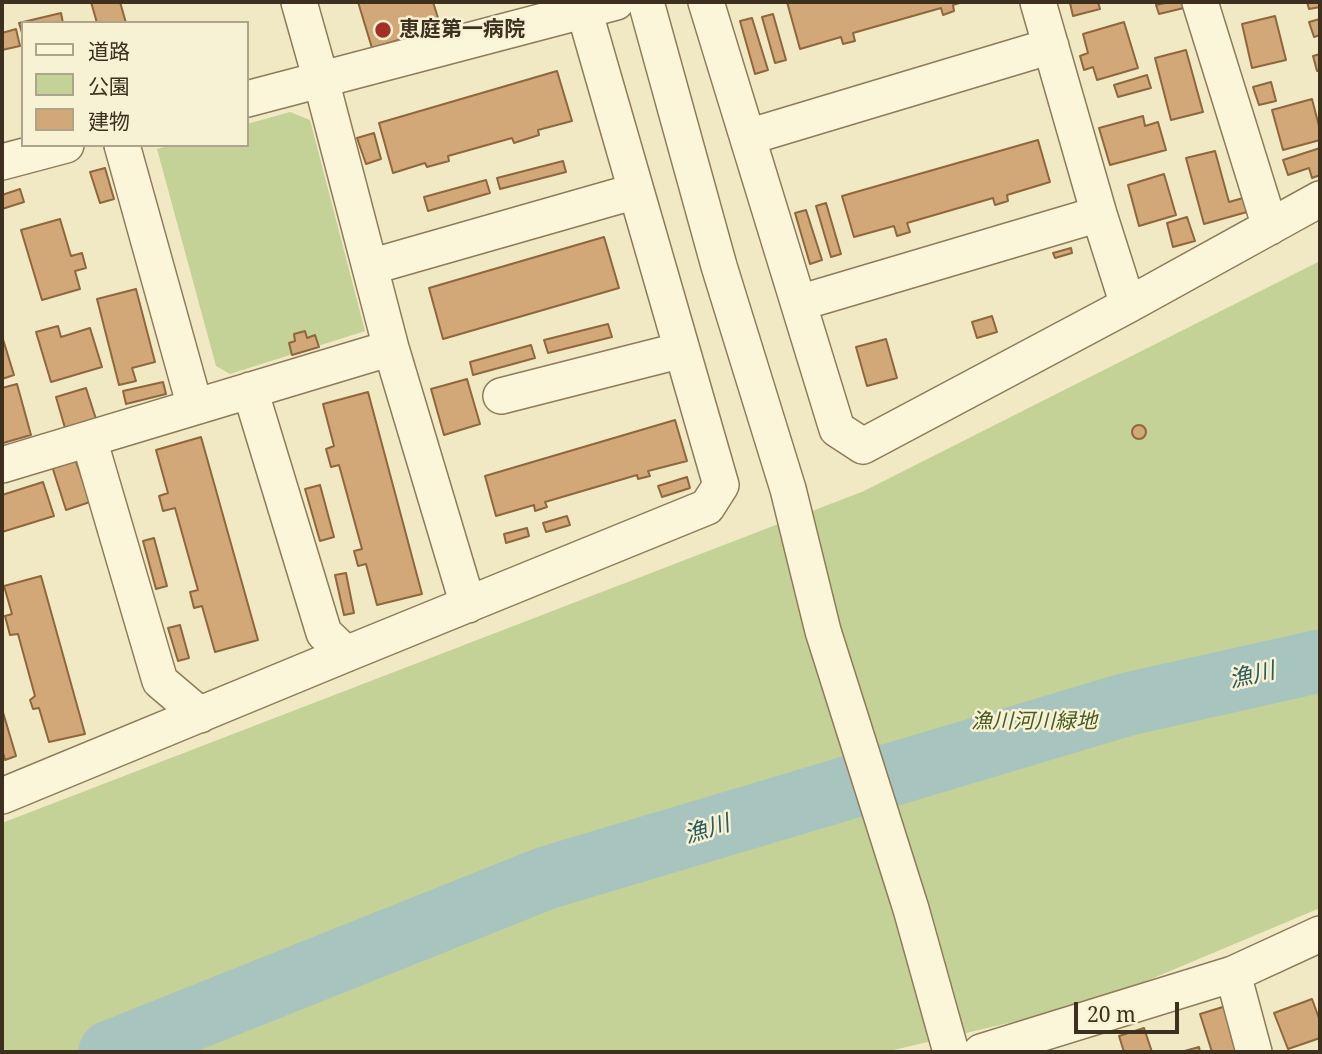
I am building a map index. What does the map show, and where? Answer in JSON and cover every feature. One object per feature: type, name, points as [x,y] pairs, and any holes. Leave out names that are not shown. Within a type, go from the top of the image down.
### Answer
[{"type":"street","points":[[299,2],[391,348],[468,605]]},
{"type":"street","points":[[646,2],[719,266],[788,489],[824,631],[911,909],[951,1052]]},
{"type":"street","points":[[706,2],[837,429],[863,446],[1320,199]]},
{"type":"street","points":[[1038,2],[1128,305]]},
{"type":"street","points":[[1200,2],[1269,227]]},
{"type":"street","points":[[2,796],[707,507],[721,485],[636,191],[600,6],[248,99]]},
{"type":"street","points":[[748,137],[1051,46]]},
{"type":"street","points":[[2,162],[58,147]]},
{"type":"street","points":[[123,147],[195,407]]},
{"type":"street","points":[[370,267],[636,191]]},
{"type":"street","points":[[799,303],[1099,214]]},
{"type":"street","points":[[2,465],[391,348]]},
{"type":"street","points":[[501,396],[682,350]]},
{"type":"street","points":[[250,390],[324,634],[346,654]]},
{"type":"street","points":[[89,439],[160,681],[200,715]]},
{"type":"street","points":[[981,1052],[1233,974],[1320,934]]},
{"type":"street","points":[[1233,974],[1254,1052]]},
{"type":"green space","points":[[290,112],[310,120],[365,331],[230,374],[216,366],[157,149],[248,147],[248,124]]},
{"type":"green space","name":"漁川河川緑地","points":[[1320,261],[1320,908],[1094,1003],[885,1052],[2,1052],[2,823],[864,491]]},
{"type":"building","points":[[91,2],[120,2],[125,21],[96,21]]},
{"type":"building","points":[[358,2],[433,2],[438,18],[412,26],[415,35],[372,48]]},
{"type":"building","points":[[787,2],[963,2],[953,5],[954,11],[943,15],[941,8],[853,33],[855,41],[843,44],[841,37],[800,49]]},
{"type":"building","points":[[1098,2],[1100,9],[1073,16],[1070,3]]},
{"type":"building","points":[[1186,2],[1188,7],[1159,14],[1156,5]]},
{"type":"building","points":[[1307,2],[1320,2],[1320,7],[1309,9]]},
{"type":"building","points":[[61,13],[63,21],[27,21]]},
{"type":"building","points":[[773,14],[786,60],[775,63],[762,17]]},
{"type":"building","points":[[1275,16],[1286,60],[1252,68],[1242,24]]},
{"type":"building","points":[[752,18],[768,70],[755,74],[740,21]]},
{"type":"building","points":[[1320,19],[1320,35],[1314,37],[1309,22]]},
{"type":"building","points":[[1124,22],[1138,68],[1097,80],[1093,67],[1084,70],[1080,56],[1088,53],[1083,34]]},
{"type":"building","points":[[16,29],[20,46],[2,50],[2,33]]},
{"type":"building","points":[[1186,50],[1203,112],[1171,120],[1155,58]]},
{"type":"building","points":[[1320,54],[1320,70],[1317,71],[1313,56]]},
{"type":"building","points":[[557,71],[572,121],[538,130],[539,135],[514,143],[512,138],[448,156],[449,161],[427,167],[425,163],[393,173],[379,123]]},
{"type":"building","points":[[1147,75],[1151,88],[1118,97],[1114,85]]},
{"type":"building","points":[[1271,82],[1276,101],[1259,105],[1253,87]]},
{"type":"building","points":[[1312,99],[1320,140],[1283,150],[1272,110]]},
{"type":"building","points":[[1143,116],[1145,126],[1158,122],[1166,150],[1110,165],[1099,128]]},
{"type":"building","points":[[374,133],[381,159],[366,164],[357,138]]},
{"type":"building","points":[[1038,140],[1050,182],[1007,195],[1008,201],[995,205],[993,198],[907,223],[910,232],[897,236],[894,226],[854,237],[842,196]]},
{"type":"building","points":[[1320,148],[1320,175],[1312,178],[1309,168],[1288,175],[1283,160]]},
{"type":"building","points":[[1215,151],[1229,202],[1243,198],[1247,212],[1204,224],[1186,158]]},
{"type":"building","points":[[563,161],[566,172],[500,189],[497,178]]},
{"type":"building","points":[[105,168],[114,199],[100,203],[90,172]]},
{"type":"building","points":[[1164,174],[1176,215],[1139,226],[1128,185]]},
{"type":"building","points":[[486,180],[490,193],[428,211],[424,197]]},
{"type":"building","points":[[20,189],[24,202],[2,209],[2,195]]},
{"type":"building","points":[[826,203],[841,254],[831,257],[816,206]]},
{"type":"building","points":[[806,210],[822,260],[810,264],[795,213]]},
{"type":"building","points":[[1187,217],[1195,241],[1173,247],[1167,223]]},
{"type":"building","points":[[60,219],[71,256],[82,253],[86,268],[75,271],[80,289],[42,300],[21,230]]},
{"type":"building","points":[[604,237],[619,288],[443,339],[429,288]]},
{"type":"building","points":[[1071,248],[1072,253],[1055,258],[1053,253]]},
{"type":"building","points":[[136,289],[155,362],[132,368],[136,381],[119,385],[97,299]]},
{"type":"building","points":[[992,316],[997,332],[977,338],[972,322]]},
{"type":"building","points":[[608,324],[612,337],[548,353],[544,340]]},
{"type":"building","points":[[58,326],[61,337],[90,328],[102,367],[51,382],[36,332]]},
{"type":"building","points":[[305,331],[307,338],[315,335],[319,347],[292,355],[289,343],[295,341],[294,334]]},
{"type":"building","points":[[2,336],[14,375],[2,379]]},
{"type":"building","points":[[886,339],[897,378],[867,386],[856,347]]},
{"type":"building","points":[[531,345],[535,358],[473,375],[470,362]]},
{"type":"building","points":[[467,379],[480,424],[444,435],[431,389]]},
{"type":"building","points":[[163,382],[166,394],[126,404],[123,391]]},
{"type":"building","points":[[17,384],[31,435],[3,443],[2,388]]},
{"type":"building","points":[[86,388],[96,419],[65,428],[56,397]]},
{"type":"building","points":[[368,392],[422,594],[377,605],[366,564],[358,566],[354,551],[362,549],[339,465],[331,467],[326,449],[334,446],[323,404]]},
{"type":"building","points":[[675,420],[687,461],[648,471],[650,476],[638,479],[637,475],[545,502],[547,507],[535,511],[534,505],[496,516],[485,476]]},
{"type":"building","points":[[1139,425],[1144,427],[1144,437],[1139,439],[1134,437],[1132,432],[1134,427]]},
{"type":"building","points":[[201,437],[258,640],[215,652],[202,606],[194,608],[190,592],[198,590],[175,508],[163,511],[159,496],[168,493],[156,450]]},
{"type":"building","points":[[74,456],[90,502],[66,510],[51,463]]},
{"type":"building","points":[[687,477],[690,488],[662,497],[658,486]]},
{"type":"building","points":[[43,482],[54,516],[2,532],[2,495]]},
{"type":"building","points":[[320,485],[334,537],[320,541],[305,489]]},
{"type":"building","points":[[567,516],[570,525],[546,532],[543,523]]},
{"type":"building","points":[[527,528],[529,536],[506,543],[504,534]]},
{"type":"building","points":[[154,538],[167,586],[156,589],[143,541]]},
{"type":"building","points":[[346,573],[354,613],[344,615],[335,575]]},
{"type":"building","points":[[41,576],[85,734],[49,742],[39,708],[33,709],[30,700],[35,696],[18,634],[10,635],[5,616],[12,614],[4,586]]},
{"type":"building","points":[[180,625],[189,658],[178,661],[168,628]]},
{"type":"building","points":[[2,709],[16,756],[5,760],[2,749]]},
{"type":"building","points":[[1312,999],[1320,1021],[1320,1038],[1288,1049],[1274,1013]]},
{"type":"building","points":[[1226,1006],[1239,1052],[1212,1052],[1200,1014]]},
{"type":"building","points":[[1144,1028],[1152,1052],[1124,1052],[1119,1036]]},
{"type":"building","points":[[1199,1047],[1200,1052],[1181,1052]]},
{"type":"waterway","name":"漁川","points":[[110,1052],[546,878],[1128,704],[1320,661]]},
{"type":"place","name":"恵庭第一病院","points":[[383,30]]}]
